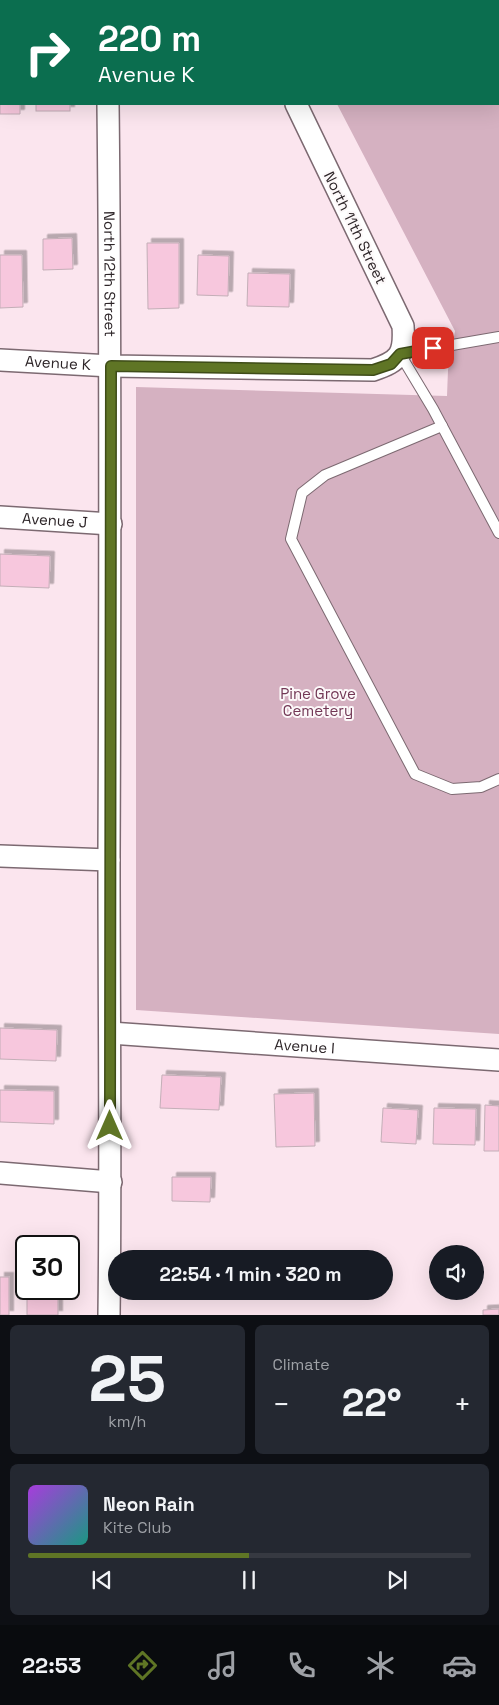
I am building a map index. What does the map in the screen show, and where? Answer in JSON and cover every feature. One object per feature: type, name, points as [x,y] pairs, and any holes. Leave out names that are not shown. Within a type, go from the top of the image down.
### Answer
[{"type":"street","name":"North 12th Street","points":[[108,105],[111,366],[111,1182],[109,1315]]},
{"type":"street","name":"North 11th Street","points":[[296,105],[403,326],[404,343],[400,354]]},
{"type":"street","name":"Avenue K","points":[[0,360],[111,366],[373,370],[391,364],[400,354]]},
{"type":"street","name":"Avenue J","points":[[0,518],[111,524]]},
{"type":"street","points":[[0,856],[110,860]]},
{"type":"street","name":"Avenue I","points":[[110,1033],[499,1060]]},
{"type":"street","points":[[0,1172],[111,1182]]},
{"type":"lane","name":"Avenue K","points":[[400,354],[499,337]]},
{"type":"lane","points":[[400,354],[442,426],[499,534]]},
{"type":"lane","points":[[442,426],[325,475],[302,493],[291,539],[415,774],[452,789],[481,787],[499,780]]},
{"type":"green space","name":"Pine Grove Cemetery","points":[[338,105],[499,105],[499,1034],[136,1010],[136,387],[447,396],[448,370],[455,331]]},
{"type":"building","points":[[0,105],[20,105],[20,114],[0,114]]},
{"type":"building","points":[[36,105],[70,105],[70,111],[36,111]]},
{"type":"building","points":[[72,238],[73,269],[43,270],[43,239]]},
{"type":"building","points":[[147,243],[179,243],[179,308],[148,309]]},
{"type":"building","points":[[0,255],[22,255],[23,307],[0,308]]},
{"type":"building","points":[[198,255],[229,256],[228,296],[197,295]]},
{"type":"building","points":[[248,273],[290,274],[289,307],[247,306]]},
{"type":"building","points":[[0,554],[50,556],[49,588],[0,586]]},
{"type":"building","points":[[0,1028],[57,1030],[56,1061],[0,1059]]},
{"type":"building","points":[[162,1075],[221,1077],[219,1110],[160,1108]]},
{"type":"building","points":[[0,1090],[54,1091],[54,1124],[0,1122]]},
{"type":"building","points":[[314,1093],[315,1146],[276,1147],[274,1094]]},
{"type":"building","points":[[485,1105],[499,1106],[499,1151],[484,1151]]},
{"type":"building","points":[[383,1108],[418,1110],[416,1144],[381,1142]]},
{"type":"building","points":[[434,1108],[476,1109],[475,1145],[433,1144]]},
{"type":"building","points":[[172,1177],[211,1177],[210,1202],[172,1201]]},
{"type":"building","points":[[0,1277],[9,1277],[9,1315],[0,1315]]},
{"type":"building","points":[[27,1300],[58,1300],[58,1315],[27,1315]]},
{"type":"building","points":[[499,1309],[499,1315],[483,1315],[483,1310]]},
{"type":"route","points":[[110,1126],[111,366],[373,370],[391,364],[400,354],[433,348]]}]
